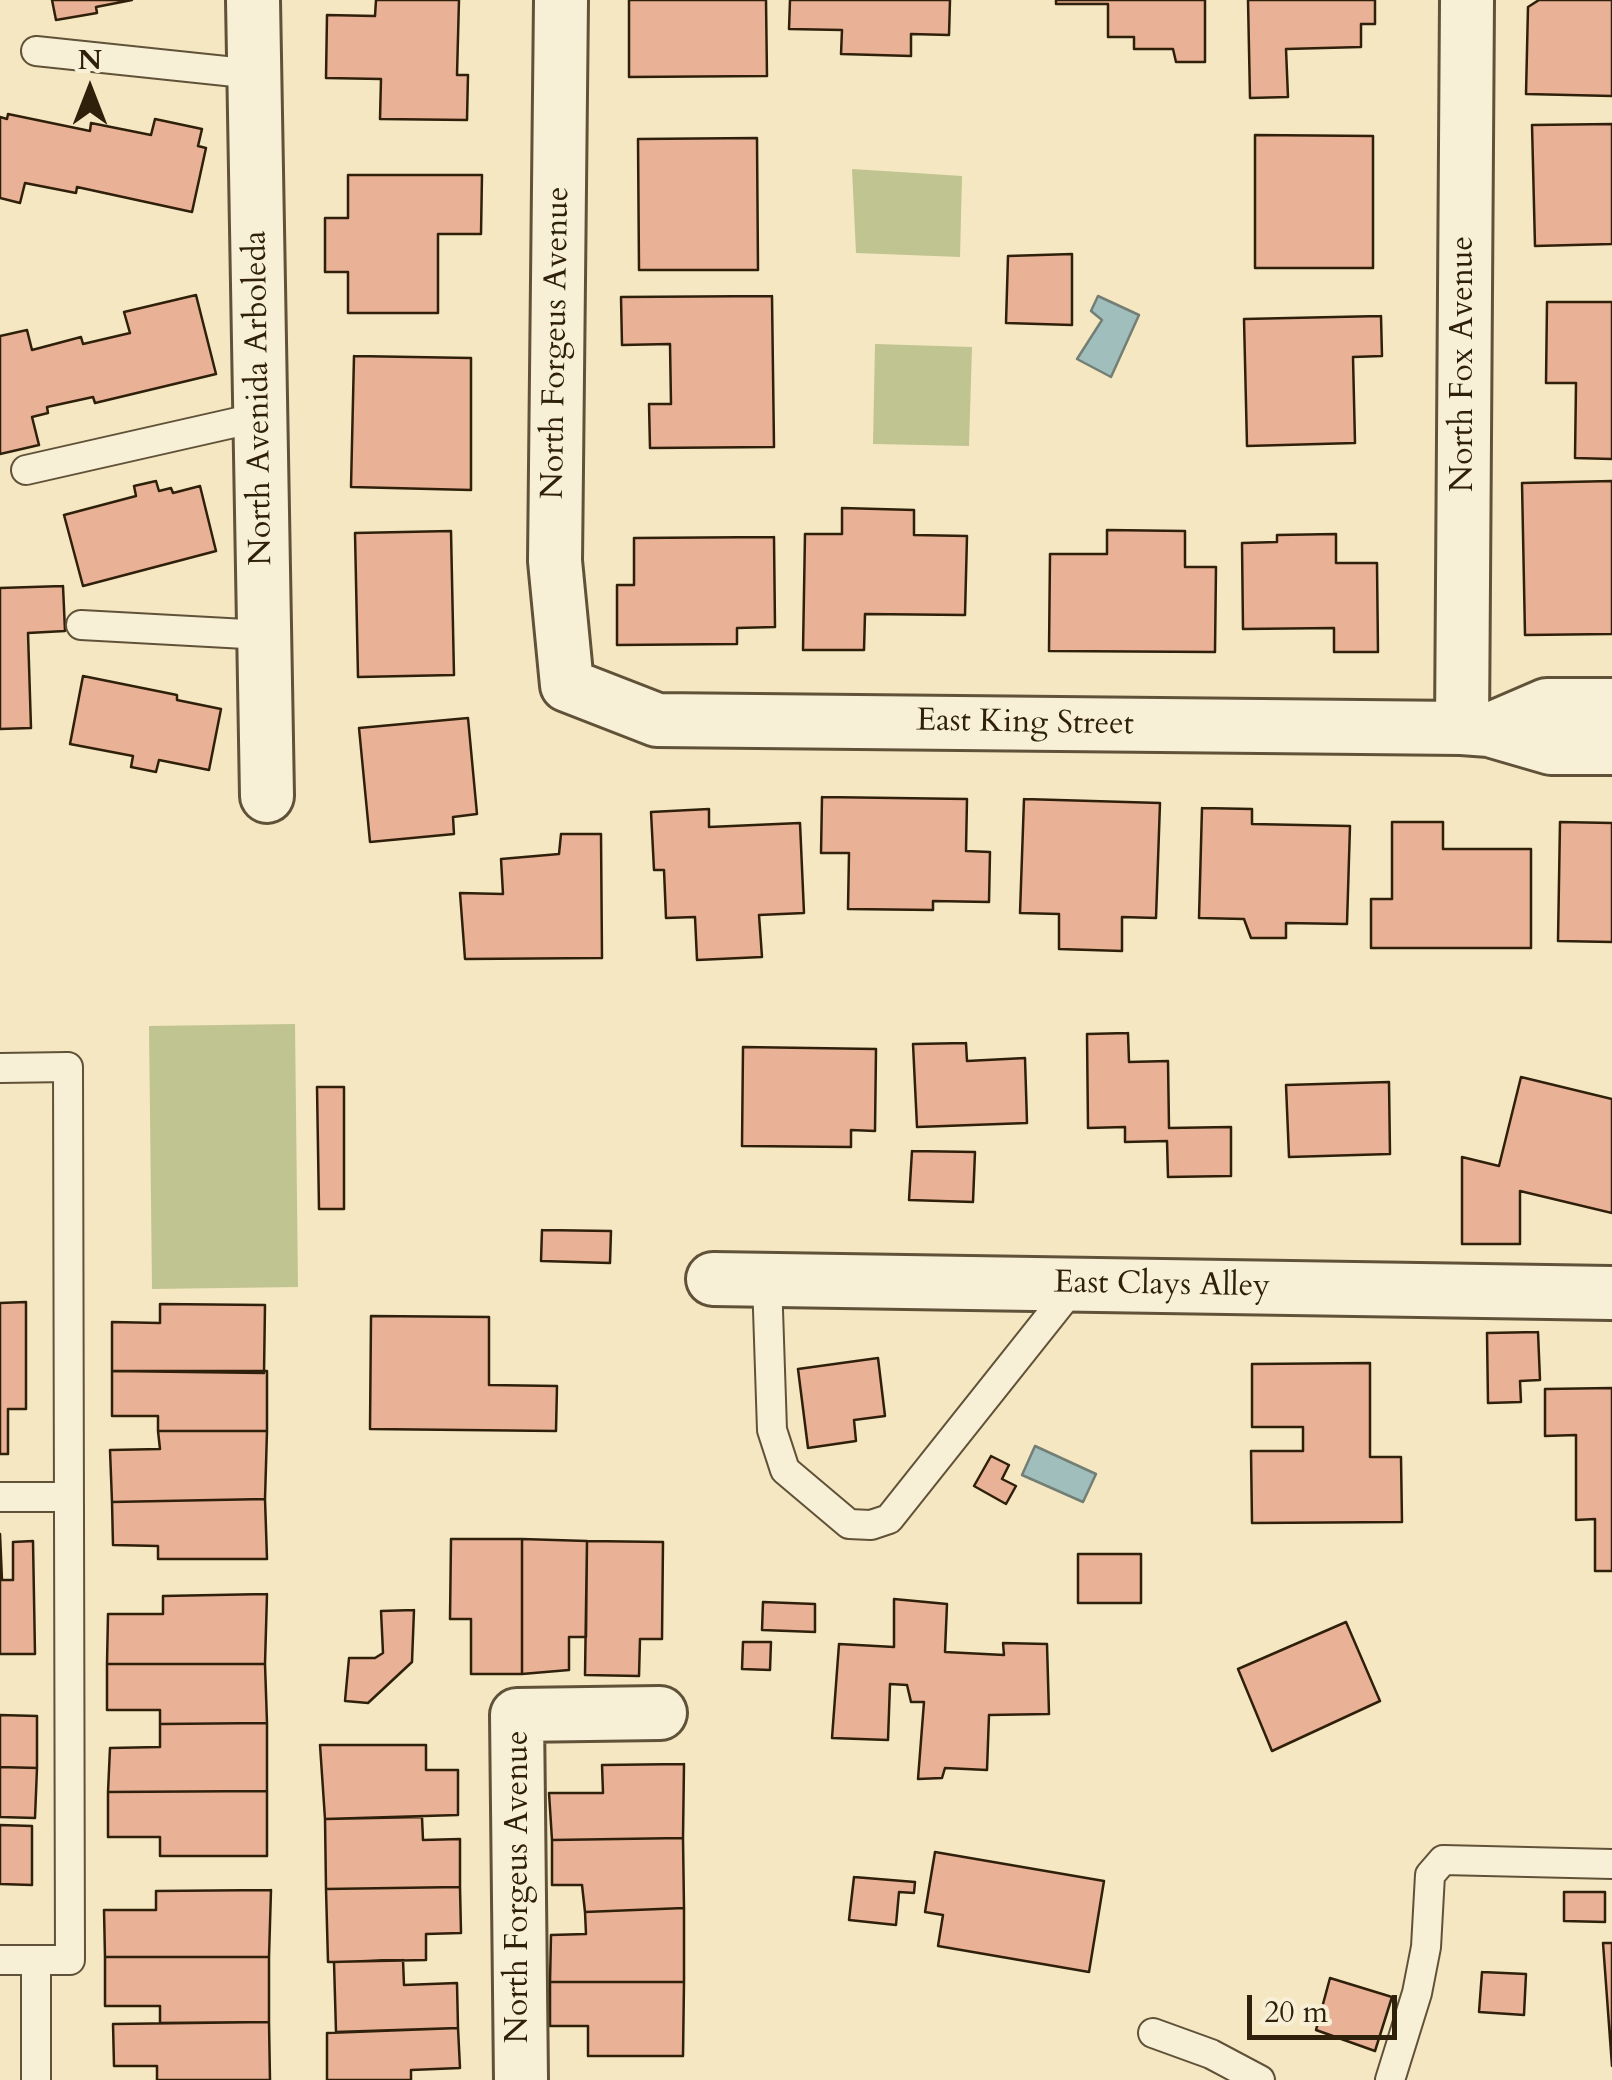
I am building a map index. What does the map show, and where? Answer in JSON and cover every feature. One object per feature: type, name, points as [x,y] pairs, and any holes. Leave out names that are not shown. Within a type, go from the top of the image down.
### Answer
[{"type":"street","name":"North Avenida Arboleda","points":[[252,0],[266,796]]},
{"type":"street","name":"North Forgeus Avenue","points":[[561,0],[555,561],[567,686]]},
{"type":"street","name":"North Fox Avenue","points":[[1466,0],[1476,729]]},
{"type":"street","name":"East King Street","points":[[567,686],[657,720],[1476,729],[1551,748],[1612,748]]},
{"type":"street","name":"East King Street","points":[[1476,729],[1547,704],[1612,704]]},
{"type":"street","name":"East Clays Alley","points":[[713,1279],[1612,1293]]},
{"type":"street","name":"North Forgeus Avenue","points":[[520,2080],[517,1715],[660,1713]]},
{"type":"lane","points":[[36,51],[254,74]]},
{"type":"lane","points":[[26,470],[260,417]]},
{"type":"lane","points":[[80,626],[264,636]]},
{"type":"lane","points":[[0,1068],[68,1068],[70,1960],[0,1960]]},
{"type":"lane","points":[[767,1280],[772,1430],[785,1470],[849,1524],[889,1519],[1075,1285]]},
{"type":"lane","points":[[0,1497],[68,1497]]},
{"type":"lane","points":[[1390,2080],[1417,1993],[1426,1946],[1430,1875],[1443,1860],[1612,1864]]},
{"type":"lane","points":[[36,1960],[36,2080]]},
{"type":"lane","points":[[1153,2033],[1211,2054],[1260,2080]]},
{"type":"green space","points":[[852,169],[962,176],[960,257],[856,253]]},
{"type":"green space","points":[[875,344],[972,347],[969,446],[873,444]]},
{"type":"green space","points":[[295,1024],[298,1287],[152,1289],[149,1026]]},
{"type":"water","points":[[1098,296],[1139,315],[1111,377],[1077,359],[1102,320],[1091,311]]},
{"type":"water","points":[[1035,1446],[1096,1474],[1083,1502],[1022,1475]]},
{"type":"building","points":[[52,0],[132,0],[96,7],[97,13],[56,20]]},
{"type":"building","points":[[376,0],[459,0],[457,75],[468,75],[467,120],[380,119],[381,79],[326,78],[327,15],[375,16]]},
{"type":"building","points":[[629,0],[766,0],[767,76],[629,77]]},
{"type":"building","points":[[790,0],[950,0],[949,35],[911,34],[911,56],[841,54],[842,30],[789,29]]},
{"type":"building","points":[[1056,0],[1205,0],[1205,62],[1176,62],[1173,49],[1134,49],[1134,37],[1108,37],[1108,4],[1056,4]]},
{"type":"building","points":[[1248,0],[1375,0],[1375,24],[1361,24],[1361,47],[1286,49],[1288,97],[1250,98]]},
{"type":"building","points":[[1539,0],[1612,0],[1612,96],[1526,94],[1528,7]]},
{"type":"building","points":[[8,114],[90,131],[91,123],[151,135],[155,119],[202,129],[198,146],[206,148],[192,212],[77,187],[76,193],[25,183],[20,203],[0,198],[0,117],[7,119]]},
{"type":"building","points":[[1612,124],[1612,244],[1535,246],[1532,125]]},
{"type":"building","points":[[1255,135],[1373,136],[1373,268],[1255,268]]},
{"type":"building","points":[[757,138],[758,270],[639,270],[638,139]]},
{"type":"building","points":[[348,175],[482,175],[481,234],[438,234],[438,313],[348,313],[348,272],[325,272],[325,218],[348,218]]},
{"type":"building","points":[[1072,254],[1072,325],[1006,323],[1008,256]]},
{"type":"building","points":[[196,295],[216,374],[95,403],[93,397],[47,407],[48,413],[32,417],[39,445],[0,454],[0,336],[27,330],[32,350],[81,337],[83,344],[130,333],[124,312]]},
{"type":"building","points":[[772,296],[774,447],[650,448],[649,404],[671,404],[670,344],[622,345],[621,297]]},
{"type":"building","points":[[1547,302],[1612,302],[1612,459],[1575,458],[1576,383],[1546,383]]},
{"type":"building","points":[[1381,316],[1382,356],[1353,357],[1355,443],[1247,446],[1244,319]]},
{"type":"building","points":[[354,356],[471,358],[471,490],[351,487]]},
{"type":"building","points":[[156,481],[159,491],[171,488],[173,493],[200,486],[216,551],[83,586],[64,515],[136,496],[134,486]]},
{"type":"building","points":[[1612,481],[1612,634],[1525,635],[1522,483]]},
{"type":"building","points":[[842,508],[914,510],[914,535],[967,536],[965,615],[865,614],[864,650],[803,650],[805,534],[842,534]]},
{"type":"building","points":[[1107,530],[1185,531],[1185,567],[1216,567],[1215,652],[1049,651],[1050,554],[1107,554]]},
{"type":"building","points":[[451,531],[454,675],[358,677],[355,533]]},
{"type":"building","points":[[1336,534],[1336,563],[1377,563],[1378,652],[1334,652],[1334,628],[1243,629],[1242,543],[1277,542],[1277,535]]},
{"type":"building","points":[[774,537],[775,627],[737,628],[737,644],[617,645],[617,585],[634,585],[634,538]]},
{"type":"building","points":[[63,586],[65,631],[28,633],[31,728],[0,729],[0,588]]},
{"type":"building","points":[[83,676],[177,695],[177,700],[221,709],[209,770],[159,760],[156,772],[131,767],[133,756],[70,744]]},
{"type":"building","points":[[468,718],[477,814],[453,817],[454,834],[370,842],[359,728]]},
{"type":"building","points":[[822,797],[967,799],[966,851],[990,852],[989,902],[933,901],[933,910],[848,909],[849,853],[821,853]]},
{"type":"building","points":[[1024,799],[1160,803],[1156,918],[1122,917],[1122,951],[1059,949],[1059,914],[1020,913]]},
{"type":"building","points":[[1202,808],[1252,809],[1252,824],[1350,826],[1347,924],[1286,923],[1286,938],[1251,938],[1244,919],[1199,918]]},
{"type":"building","points":[[709,809],[709,827],[800,823],[804,913],[759,915],[762,957],[697,960],[695,917],[666,918],[664,870],[654,870],[651,812]]},
{"type":"building","points":[[1392,822],[1443,822],[1443,849],[1531,849],[1531,948],[1371,948],[1371,899],[1392,899]]},
{"type":"building","points":[[1560,822],[1612,823],[1612,942],[1558,941]]},
{"type":"building","points":[[561,834],[601,834],[602,958],[465,959],[460,893],[503,894],[501,859],[559,854]]},
{"type":"building","points":[[1128,1033],[1129,1062],[1168,1061],[1169,1128],[1231,1127],[1231,1176],[1168,1177],[1167,1141],[1125,1142],[1125,1127],[1088,1128],[1087,1034]]},
{"type":"building","points":[[966,1043],[967,1061],[1025,1058],[1027,1123],[917,1127],[913,1044]]},
{"type":"building","points":[[743,1047],[876,1049],[875,1131],[851,1130],[851,1147],[742,1146]]},
{"type":"building","points":[[1521,1077],[1612,1099],[1612,1213],[1520,1191],[1520,1244],[1462,1244],[1462,1157],[1499,1166]]},
{"type":"building","points":[[1389,1082],[1390,1154],[1289,1157],[1286,1085]]},
{"type":"building","points":[[317,1087],[344,1087],[344,1209],[319,1209]]},
{"type":"building","points":[[912,1151],[975,1152],[973,1202],[909,1200]]},
{"type":"building","points":[[542,1230],[611,1231],[610,1263],[541,1261]]},
{"type":"building","points":[[26,1302],[26,1409],[8,1409],[8,1454],[0,1454],[0,1303]]},
{"type":"building","points":[[160,1304],[265,1305],[264,1373],[112,1371],[112,1322],[160,1323]]},
{"type":"building","points":[[371,1316],[489,1317],[489,1385],[557,1386],[556,1431],[370,1429]]},
{"type":"building","points":[[1538,1332],[1540,1380],[1520,1381],[1521,1402],[1488,1403],[1487,1333]]},
{"type":"building","points":[[878,1358],[885,1416],[854,1420],[856,1441],[808,1448],[798,1369]]},
{"type":"building","points":[[1370,1363],[1370,1457],[1401,1457],[1402,1522],[1252,1523],[1251,1451],[1303,1451],[1303,1427],[1252,1427],[1252,1364]]},
{"type":"building","points":[[112,1371],[267,1371],[267,1431],[158,1431],[158,1416],[112,1416]]},
{"type":"building","points":[[1612,1388],[1612,1571],[1595,1571],[1595,1519],[1576,1520],[1576,1435],[1545,1436],[1545,1389]]},
{"type":"building","points":[[158,1431],[267,1431],[265,1499],[112,1502],[110,1450],[160,1449]]},
{"type":"building","points":[[991,1456],[1009,1465],[1002,1479],[1016,1486],[1006,1504],[974,1486]]},
{"type":"building","points":[[265,1499],[267,1559],[158,1559],[158,1546],[113,1545],[112,1502]]},
{"type":"building","points":[[0,1534],[2,1580],[13,1580],[13,1542],[33,1541],[35,1654],[0,1654]]},
{"type":"building","points":[[451,1539],[522,1539],[522,1674],[471,1674],[471,1619],[450,1619]]},
{"type":"building","points":[[522,1539],[587,1541],[586,1637],[569,1637],[569,1670],[522,1674]]},
{"type":"building","points":[[587,1541],[663,1542],[662,1639],[640,1639],[639,1676],[585,1675]]},
{"type":"building","points":[[1078,1554],[1141,1554],[1141,1603],[1078,1603]]},
{"type":"building","points":[[267,1594],[265,1664],[107,1664],[108,1614],[163,1614],[163,1596]]},
{"type":"building","points":[[894,1599],[947,1604],[945,1652],[1004,1655],[1003,1643],[1047,1644],[1049,1714],[989,1715],[987,1770],[945,1768],[942,1778],[918,1779],[924,1702],[911,1702],[907,1685],[890,1684],[888,1740],[832,1738],[839,1644],[894,1647]]},
{"type":"building","points":[[763,1602],[815,1604],[815,1632],[762,1630]]},
{"type":"building","points":[[414,1610],[412,1662],[368,1703],[345,1701],[349,1658],[375,1658],[383,1653],[381,1611]]},
{"type":"building","points":[[1346,1622],[1380,1701],[1272,1751],[1238,1669]]},
{"type":"building","points":[[743,1642],[771,1642],[770,1670],[742,1669]]},
{"type":"building","points":[[107,1664],[265,1664],[267,1723],[160,1724],[160,1710],[107,1710]]},
{"type":"building","points":[[0,1715],[37,1716],[37,1768],[0,1767]]},
{"type":"building","points":[[267,1723],[267,1791],[108,1792],[110,1748],[160,1747],[160,1724]]},
{"type":"building","points":[[320,1745],[426,1745],[426,1770],[458,1770],[458,1815],[325,1819]]},
{"type":"building","points":[[684,1764],[683,1838],[552,1840],[549,1793],[603,1793],[602,1765]]},
{"type":"building","points":[[0,1767],[37,1768],[35,1818],[0,1817]]},
{"type":"building","points":[[267,1791],[267,1856],[160,1856],[160,1837],[108,1837],[108,1792]]},
{"type":"building","points":[[422,1817],[423,1840],[460,1839],[460,1887],[326,1889],[325,1819]]},
{"type":"building","points":[[0,1825],[32,1826],[32,1885],[0,1884]]},
{"type":"building","points":[[683,1838],[684,1908],[585,1912],[582,1885],[552,1885],[552,1840]]},
{"type":"building","points":[[935,1852],[1104,1881],[1089,1972],[938,1946],[943,1915],[925,1912]]},
{"type":"building","points":[[854,1877],[915,1882],[914,1893],[899,1892],[896,1925],[849,1920]]},
{"type":"building","points":[[460,1887],[461,1933],[426,1934],[426,1960],[328,1962],[326,1889]]},
{"type":"building","points":[[271,1890],[269,1957],[105,1957],[104,1910],[156,1910],[156,1891]]},
{"type":"building","points":[[1564,1892],[1605,1892],[1605,1922],[1564,1921]]},
{"type":"building","points":[[684,1908],[684,1982],[550,1982],[551,1935],[586,1934],[585,1912]]},
{"type":"building","points":[[1603,1943],[1612,1943],[1612,2066]]},
{"type":"building","points":[[105,1957],[269,1957],[269,2022],[160,2023],[160,2006],[105,2006]]},
{"type":"building","points":[[403,1960],[404,1985],[457,1983],[458,2028],[336,2032],[334,1962]]},
{"type":"building","points":[[1482,1972],[1526,1974],[1524,2015],[1479,2012]]},
{"type":"building","points":[[1330,1978],[1392,1997],[1375,2051],[1316,2030]]},
{"type":"building","points":[[550,1982],[684,1982],[683,2056],[588,2056],[588,2026],[550,2026]]},
{"type":"building","points":[[269,2022],[270,2080],[157,2080],[157,2066],[114,2066],[113,2024]]},
{"type":"building","points":[[458,2028],[460,2068],[411,2070],[411,2080],[327,2080],[327,2033]]}]
